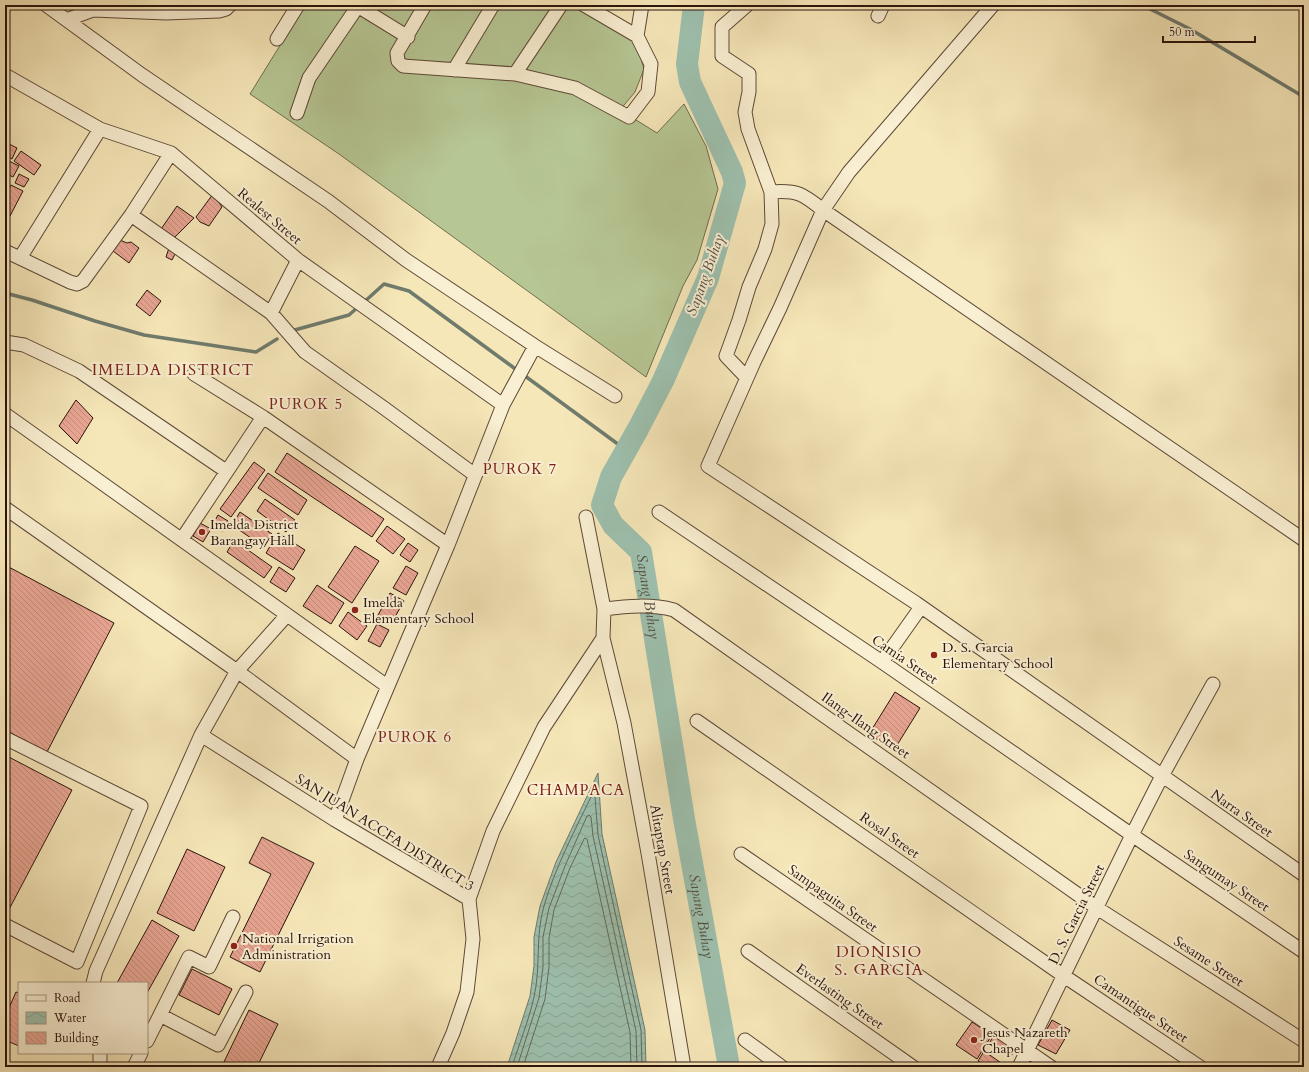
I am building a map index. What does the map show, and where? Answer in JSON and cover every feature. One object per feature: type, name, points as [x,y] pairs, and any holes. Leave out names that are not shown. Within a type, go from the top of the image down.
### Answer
[{"type":"street","points":[[46,5],[142,75],[328,201],[406,260],[535,346],[615,396]]},
{"type":"street","points":[[67,19],[71,5]]},
{"type":"street","points":[[67,19],[93,10],[168,9],[219,11],[226,9],[230,5]]},
{"type":"street","points":[[277,39],[298,5]]},
{"type":"street","points":[[425,5],[408,37],[397,53],[398,61],[403,66],[515,74],[575,88],[629,117],[648,92],[651,64],[637,36],[584,5]]},
{"type":"street","points":[[454,70],[493,5]]},
{"type":"street","points":[[515,74],[561,5]]},
{"type":"street","points":[[637,36],[642,5]]},
{"type":"street","points":[[747,5],[722,27],[722,56],[749,74],[749,92],[745,112],[748,129],[771,192],[772,224],[765,249],[749,287],[726,356],[747,378],[780,308],[823,210],[849,172],[993,5]]},
{"type":"street","points":[[297,113],[309,78],[357,6],[408,37]]},
{"type":"street","name":"Realest Street","points":[[5,74],[100,129],[171,153],[298,260],[503,405]]},
{"type":"street","points":[[20,258],[100,129]]},
{"type":"street","points":[[5,251],[70,282],[77,284],[83,281],[130,215],[171,153]]},
{"type":"street","points":[[771,192],[789,191],[806,196],[823,210],[1304,540]]},
{"type":"street","points":[[130,215],[271,314],[305,352],[475,475]]},
{"type":"street","points":[[271,314],[298,260]]},
{"type":"street","points":[[5,342],[24,345],[79,371],[226,471]]},
{"type":"street","points":[[335,820],[357,759],[448,545],[503,405],[535,346]]},
{"type":"street","points":[[194,374],[263,417],[448,545]]},
{"type":"street","name":"Narra Street","points":[[747,378],[708,466],[921,607],[1304,875]]},
{"type":"street","points":[[5,414],[387,686]]},
{"type":"street","points":[[182,539],[263,417]]},
{"type":"street","points":[[5,508],[237,671],[357,759]]},
{"type":"street","name":"Camia Street","points":[[659,512],[882,662],[1132,835]]},
{"type":"street","name":"Alitaptap Street","points":[[586,517],[604,609],[603,638],[624,723],[647,845],[684,1067]]},
{"type":"street","name":"Ilang-Ilang Street","points":[[604,609],[632,606],[662,607],[674,610],[1097,908]]},
{"type":"street","points":[[882,662],[921,607]]},
{"type":"street","points":[[93,982],[96,972],[201,735],[237,671],[288,615]]},
{"type":"street","points":[[470,900],[493,831],[544,727],[603,638]]},
{"type":"street","name":"D. S. Garcia Street","points":[[1019,1067],[1132,835],[1162,776],[1213,684]]},
{"type":"street","name":"Rosal Street","points":[[697,722],[1064,976]]},
{"type":"street","name":"SAN JUAN ACCFA DISTRICT 3","points":[[201,735],[335,820],[470,900],[473,939],[467,992],[453,1033],[438,1067]]},
{"type":"street","points":[[5,738],[141,806],[77,962],[5,925]]},
{"type":"street","name":"Sangumay Street","points":[[1132,835],[1304,952]]},
{"type":"street","name":"Sampaguita Street","points":[[741,854],[1051,1067]]},
{"type":"street","name":"Sesame Street","points":[[1097,908],[1304,1041]]},
{"type":"street","points":[[148,1039],[189,957],[209,967],[233,917]]},
{"type":"street","name":"Everlasting Street","points":[[748,951],[914,1067]]},
{"type":"street","name":"Camantigue Street","points":[[1064,976],[1200,1067]]},
{"type":"street","points":[[160,1015],[218,1045],[246,992]]},
{"type":"street","points":[[744,1040],[782,1067]]},
{"type":"street","points":[[100,1054],[100,1067]]},
{"type":"street","points":[[134,1067],[140,1054]]},
{"type":"green space","points":[[305,5],[583,5],[635,39],[644,69],[635,92],[620,110],[657,133],[684,104],[706,146],[718,189],[697,260],[683,286],[646,377],[339,154],[250,94]]},
{"type":"water","points":[[598,773],[602,834],[645,1030],[646,1067],[507,1067],[530,996],[534,966],[534,937],[540,906],[556,862]]},
{"type":"building","points":[[5,142],[17,148],[12,159],[5,155]]},
{"type":"building","points":[[21,151],[41,165],[34,175],[14,161]]},
{"type":"building","points":[[5,159],[19,166],[13,177],[5,173]]},
{"type":"building","points":[[19,174],[29,179],[24,187],[15,183]]},
{"type":"building","points":[[11,185],[23,191],[10,216],[5,213],[5,196]]},
{"type":"building","points":[[213,194],[222,207],[209,226],[200,222],[196,217]]},
{"type":"building","points":[[177,206],[194,218],[174,238],[161,229]]},
{"type":"building","points":[[120,240],[127,243],[131,242],[139,248],[129,263],[113,251]]},
{"type":"building","points":[[169,248],[176,252],[172,260],[166,257]]},
{"type":"building","points":[[147,290],[161,301],[150,316],[136,305]]},
{"type":"building","points":[[76,400],[93,418],[77,444],[59,426]]},
{"type":"building","points":[[287,453],[384,519],[372,537],[275,472]]},
{"type":"building","points":[[254,462],[265,470],[231,517],[220,509]]},
{"type":"building","points":[[268,473],[307,500],[298,515],[258,488]]},
{"type":"building","points":[[265,499],[295,520],[286,532],[257,511]]},
{"type":"building","points":[[240,512],[272,534],[264,547],[232,525]]},
{"type":"building","points":[[218,515],[228,521],[223,531],[212,526]]},
{"type":"building","name":"Imelda District Barangay Hall","points":[[200,523],[211,529],[203,542],[193,536]]},
{"type":"building","points":[[387,526],[405,539],[393,554],[376,541]]},
{"type":"building","points":[[278,533],[305,550],[293,570],[266,553]]},
{"type":"building","points":[[234,540],[272,567],[264,578],[227,552]]},
{"type":"building","points":[[408,543],[418,550],[410,562],[400,555]]},
{"type":"building","points":[[355,546],[379,561],[352,603],[328,587]]},
{"type":"building","points":[[5,565],[114,623],[47,752],[5,730]]},
{"type":"building","points":[[406,566],[418,573],[406,595],[393,588]]},
{"type":"building","points":[[279,567],[295,578],[286,592],[270,582]]},
{"type":"building","points":[[317,585],[344,603],[331,624],[303,606]]},
{"type":"building","points":[[390,593],[404,601],[391,624],[377,617]]},
{"type":"building","points":[[348,612],[367,626],[357,640],[339,626]]},
{"type":"building","points":[[377,624],[389,630],[380,647],[368,641]]},
{"type":"building","points":[[895,692],[920,708],[894,750],[869,734]]},
{"type":"building","points":[[5,755],[72,790],[5,917]]},
{"type":"building","points":[[262,837],[314,863],[260,972],[230,957],[271,874],[249,863]]},
{"type":"building","points":[[187,849],[225,867],[194,931],[157,913]]},
{"type":"building","points":[[152,920],[179,936],[148,991],[148,982],[118,982]]},
{"type":"building","points":[[192,969],[232,989],[219,1015],[179,995]]},
{"type":"building","points":[[16,992],[18,993],[18,1046],[5,1040],[5,1017]]},
{"type":"building","points":[[249,1010],[278,1024],[257,1067],[223,1067],[222,1066]]},
{"type":"building","points":[[1052,1020],[1070,1030],[1056,1054],[1038,1045]]},
{"type":"building","name":"Jesus Nazareth Chapel","points":[[972,1022],[992,1035],[977,1059],[956,1045]]},
{"type":"building","points":[[994,1035],[1016,1048],[1012,1055],[990,1042]]},
{"type":"building","points":[[984,1051],[1007,1067],[987,1067],[978,1061]]},
{"type":"waterway","name":"Sapang Buhay","points":[[694,5],[687,64],[690,82],[732,172],[735,183],[708,278],[663,381],[611,477],[602,505],[613,525],[641,552],[684,819],[729,1067]]},
{"type":"waterway","points":[[1142,5],[1190,29],[1304,97]]},
{"type":"waterway","points":[[363,303],[384,284],[409,291],[626,450]]},
{"type":"waterway","points":[[5,293],[144,335],[256,352],[277,339]]},
{"type":"waterway","points":[[291,331],[349,315],[358,307]]},
{"type":"place","name":"Imelda District Barangay Hall","points":[[202,532]]},
{"type":"place","name":"Imelda Elementary School","points":[[355,610]]},
{"type":"place","name":"D. S. Garcia Elementary School","points":[[934,655]]},
{"type":"place","name":"National Irrigation Administration","points":[[234,946]]},
{"type":"place","name":"Jesus Nazareth Chapel","points":[[974,1040]]},
{"type":"district","name":"IMELDA DISTRICT","points":[[173,369]]},
{"type":"district","name":"PUROK 5","points":[[306,404]]},
{"type":"district","name":"PUROK 7","points":[[520,469]]},
{"type":"district","name":"PUROK 6","points":[[415,737]]},
{"type":"district","name":"CHAMPACA","points":[[576,790]]},
{"type":"district","name":"DIONISIO S. GARCIA","points":[[879,960]]}]
